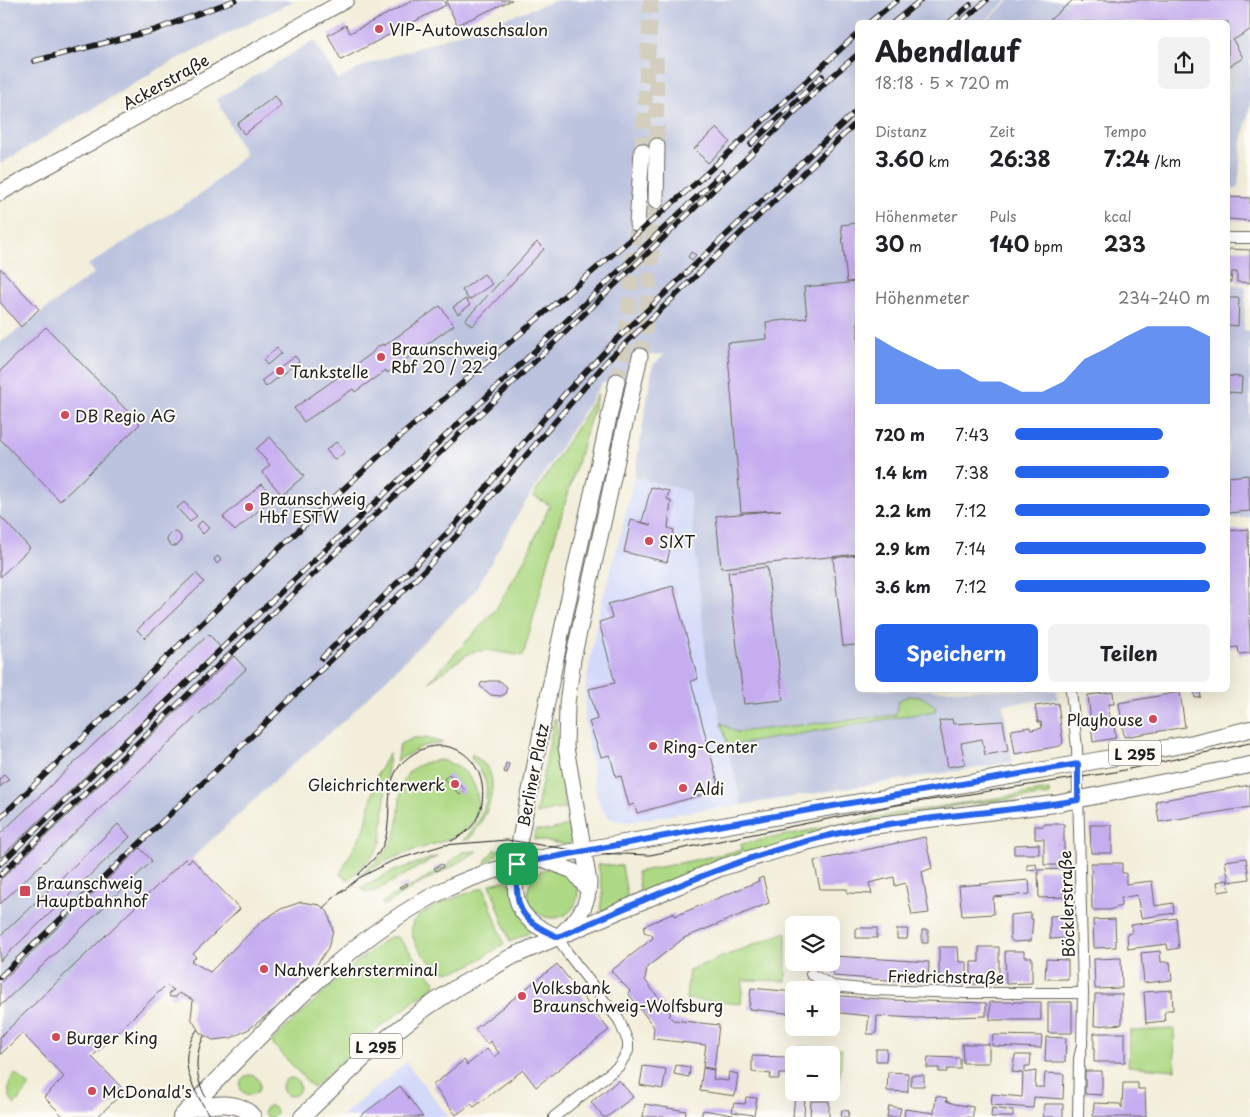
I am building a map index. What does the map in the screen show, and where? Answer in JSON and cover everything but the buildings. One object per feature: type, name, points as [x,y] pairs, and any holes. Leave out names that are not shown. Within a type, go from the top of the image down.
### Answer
[{"type":"main road","name":"Ackerstraße","points":[[0,193],[346,0]]},
{"type":"main road","points":[[656,201],[657,146]]},
{"type":"main road","points":[[637,224],[642,151]]},
{"type":"main road","name":"Berliner Platz","points":[[589,892],[584,850],[566,747],[567,704],[573,659],[640,356]]},
{"type":"main road","name":"Berliner Platz","points":[[517,864],[550,677],[617,381]]},
{"type":"main road","name":"L 295","points":[[183,1115],[239,1057],[321,978],[356,948],[391,922],[449,888],[517,864],[540,858],[1078,764],[1193,743],[1250,729]]},
{"type":"main road","name":"L 295","points":[[302,1117],[373,1049],[427,1007],[499,963],[720,868],[830,835],[902,821],[1078,800],[1250,765]]},
{"type":"main road","points":[[517,864],[516,896],[521,910],[531,922],[558,937],[585,908],[589,892],[573,871],[540,858]]},
{"type":"main road","points":[[183,1115],[224,1104],[246,1110],[253,1117]]},
{"type":"street","points":[[1230,238],[1250,238]]},
{"type":"street","name":"Böcklerstraße","points":[[1071,692],[1078,764],[1083,993],[1078,1117]]},
{"type":"street","points":[[554,1117],[620,1066],[628,1051],[628,1042],[619,1020],[566,951],[558,937]]},
{"type":"street","name":"Friedrichstraße","points":[[810,974],[833,986],[873,990],[965,993],[1083,993]]},
{"type":"shaded area","points":[[0,0],[295,0],[162,67],[0,164]]},
{"type":"shaded area","points":[[558,0],[1007,0],[986,20],[855,20],[855,692],[1056,692],[1058,699],[1003,704],[1013,762],[742,805],[707,666],[689,491],[634,477],[653,365],[665,354],[633,357],[628,380],[602,383],[523,506],[475,591],[348,717],[285,771],[188,862],[185,859],[0,1037],[0,343],[94,273],[88,265],[204,192],[245,155],[217,99],[314,40],[338,80],[363,66]]},
{"type":"shaded area","points":[[1009,0],[1250,0],[1250,106],[1242,141],[1238,189],[1230,189],[1230,20],[988,20]]},
{"type":"shaded area","points":[[1230,285],[1246,286],[1244,330],[1250,331],[1250,517],[1230,519]]},
{"type":"shaded area","points":[[634,477],[689,491],[707,666],[742,805],[628,822],[610,818],[602,810],[596,794],[585,721],[585,690],[598,616]]},
{"type":"shaded area","points":[[406,1062],[449,1117],[340,1117]]},
{"type":"green space","points":[[598,394],[557,530],[523,656],[487,650],[471,652],[429,682],[496,609],[526,557],[550,505],[533,496]]},
{"type":"green space","points":[[908,696],[922,697],[935,706],[935,711],[728,746],[721,723],[736,732],[896,715],[898,701]]},
{"type":"green space","points":[[554,719],[556,719],[565,808],[536,814]]},
{"type":"green space","points":[[414,738],[427,738],[443,743],[423,746],[396,761],[400,744]]},
{"type":"green space","points":[[389,753],[381,842],[376,852],[349,880],[340,874],[365,827],[377,775]]},
{"type":"green space","points":[[472,754],[487,767],[491,775],[491,794],[489,804],[480,824],[469,839],[463,840],[478,822],[486,801],[484,779],[471,759]]},
{"type":"green space","points":[[440,760],[463,770],[471,779],[476,790],[478,805],[475,818],[459,834],[447,840],[396,857],[360,876],[390,845],[396,832],[401,792],[404,781],[410,771],[422,764]]},
{"type":"green space","points":[[1049,790],[1050,795],[967,804],[891,817],[641,896],[637,872],[742,850],[741,844],[892,814]]},
{"type":"green space","points":[[568,825],[572,840],[569,845],[534,839],[535,830],[550,830]]},
{"type":"green space","points":[[494,850],[501,850],[484,867],[486,860]]},
{"type":"green space","points":[[478,851],[446,870],[445,867],[462,852]]},
{"type":"green space","points":[[438,856],[374,892],[366,892],[361,888],[391,872]]},
{"type":"green space","points":[[598,864],[622,866],[628,901],[602,911],[600,908],[603,893]]},
{"type":"green space","points":[[443,868],[445,870],[412,888],[411,886]]},
{"type":"green space","points":[[548,868],[558,868],[571,875],[578,888],[578,898],[571,911],[558,918],[548,918],[539,914],[532,907],[528,898],[528,888],[532,879],[539,872]]},
{"type":"green space","points":[[508,880],[530,929],[529,933],[510,942],[490,884]]},
{"type":"green space","points":[[409,886],[411,889],[385,905],[381,903]]},
{"type":"green space","points":[[484,887],[504,944],[468,966],[452,971],[439,969],[426,958],[415,942],[412,934],[414,921],[437,905]]},
{"type":"green space","points":[[785,932],[786,981],[743,980],[741,1004],[686,999],[689,970]]},
{"type":"green space","points":[[389,937],[398,937],[435,982],[434,986],[375,1031],[313,1088],[271,1042],[353,965]]},
{"type":"green space","points":[[1174,1029],[1175,1070],[1128,1066],[1130,1031]]},
{"type":"green space","points":[[840,1049],[842,1049],[840,1079]]},
{"type":"green space","points":[[15,1074],[30,1086],[15,1105],[10,1098],[9,1085]]},
{"type":"green space","points":[[246,1075],[254,1075],[260,1081],[260,1089],[254,1095],[246,1095],[240,1089],[240,1081]]},
{"type":"green space","points":[[291,1078],[297,1081],[300,1087],[297,1093],[291,1096],[285,1093],[282,1087],[285,1081]]},
{"type":"green space","points":[[270,1106],[276,1112],[270,1118],[264,1112]]},
{"type":"tunnel","points":[[642,151],[651,0]]},
{"type":"tunnel","points":[[656,57],[657,146]]},
{"type":"tunnel","points":[[640,356],[645,336],[656,201]]},
{"type":"tunnel","points":[[617,381],[624,351],[637,224]]},
{"type":"tram line","points":[[339,894],[359,878],[392,861],[444,845],[507,840],[594,853],[650,855],[897,805],[1115,772],[1250,743]]},
{"type":"tram line","points":[[358,875],[382,848],[387,832],[391,785],[394,775],[400,765],[410,756],[425,748],[440,746],[453,748],[465,754],[474,764],[480,777],[483,791],[481,808]]},
{"type":"tram line","points":[[451,841],[470,829],[476,821],[480,810]]},
{"type":"tram line","points":[[323,908],[343,889]]},
{"type":"tram line","points":[[197,1030],[190,1041],[187,1064],[193,1085],[210,1117]]},
{"type":"tram line","points":[[204,1036],[197,1058],[197,1066],[199,1081],[205,1096]]},
{"type":"railway","points":[[34,61],[155,30],[235,0]]},
{"type":"railway","points":[[872,20],[897,0]]},
{"type":"railway","points":[[896,20],[921,0]]},
{"type":"railway","points":[[963,20],[987,0]]},
{"type":"railway","points":[[952,20],[970,5]]},
{"type":"railway","points":[[0,818],[284,544],[404,433],[696,183],[855,36]]},
{"type":"railway","points":[[0,875],[829,79],[855,57]]},
{"type":"railway","points":[[751,144],[822,76]]},
{"type":"railway","points":[[322,658],[454,526],[563,396],[613,343],[855,112]]},
{"type":"railway","points":[[0,977],[422,573],[460,532],[608,360],[855,124]]},
{"type":"railway","points":[[0,864],[216,654],[723,172]]},
{"type":"place","name":"VIP-Autowaschsalon","points":[[379,29]]},
{"type":"place","name":"Braunschweig Rbf 20 / 22","points":[[381,357]]},
{"type":"place","name":"Tankstelle","points":[[280,371]]},
{"type":"place","name":"DB Regio AG","points":[[65,415]]},
{"type":"place","name":"Braunschweig Hbf ESTW","points":[[249,507]]},
{"type":"place","name":"SIXT","points":[[649,541]]},
{"type":"place","name":"Playhouse","points":[[1153,719]]},
{"type":"place","name":"Ring-Center","points":[[653,746]]},
{"type":"place","name":"Gleichrichterwerk","points":[[455,784]]},
{"type":"place","name":"Aldi","points":[[683,788]]},
{"type":"place","name":"Braunschweig Hauptbahnhof","points":[[25,891]]},
{"type":"place","name":"Nahverkehrsterminal","points":[[264,969]]},
{"type":"place","name":"Volksbank Braunschweig-Wolfsburg","points":[[522,996]]},
{"type":"place","name":"Burger King","points":[[56,1037]]},
{"type":"place","name":"McDonald's","points":[[92,1091]]},
{"type":"route","points":[[1078,764],[1078,800],[902,821],[870,826],[794,844],[720,868],[558,937],[531,922],[521,910],[516,896],[517,864],[561,854],[723,825],[1078,764]]}]
